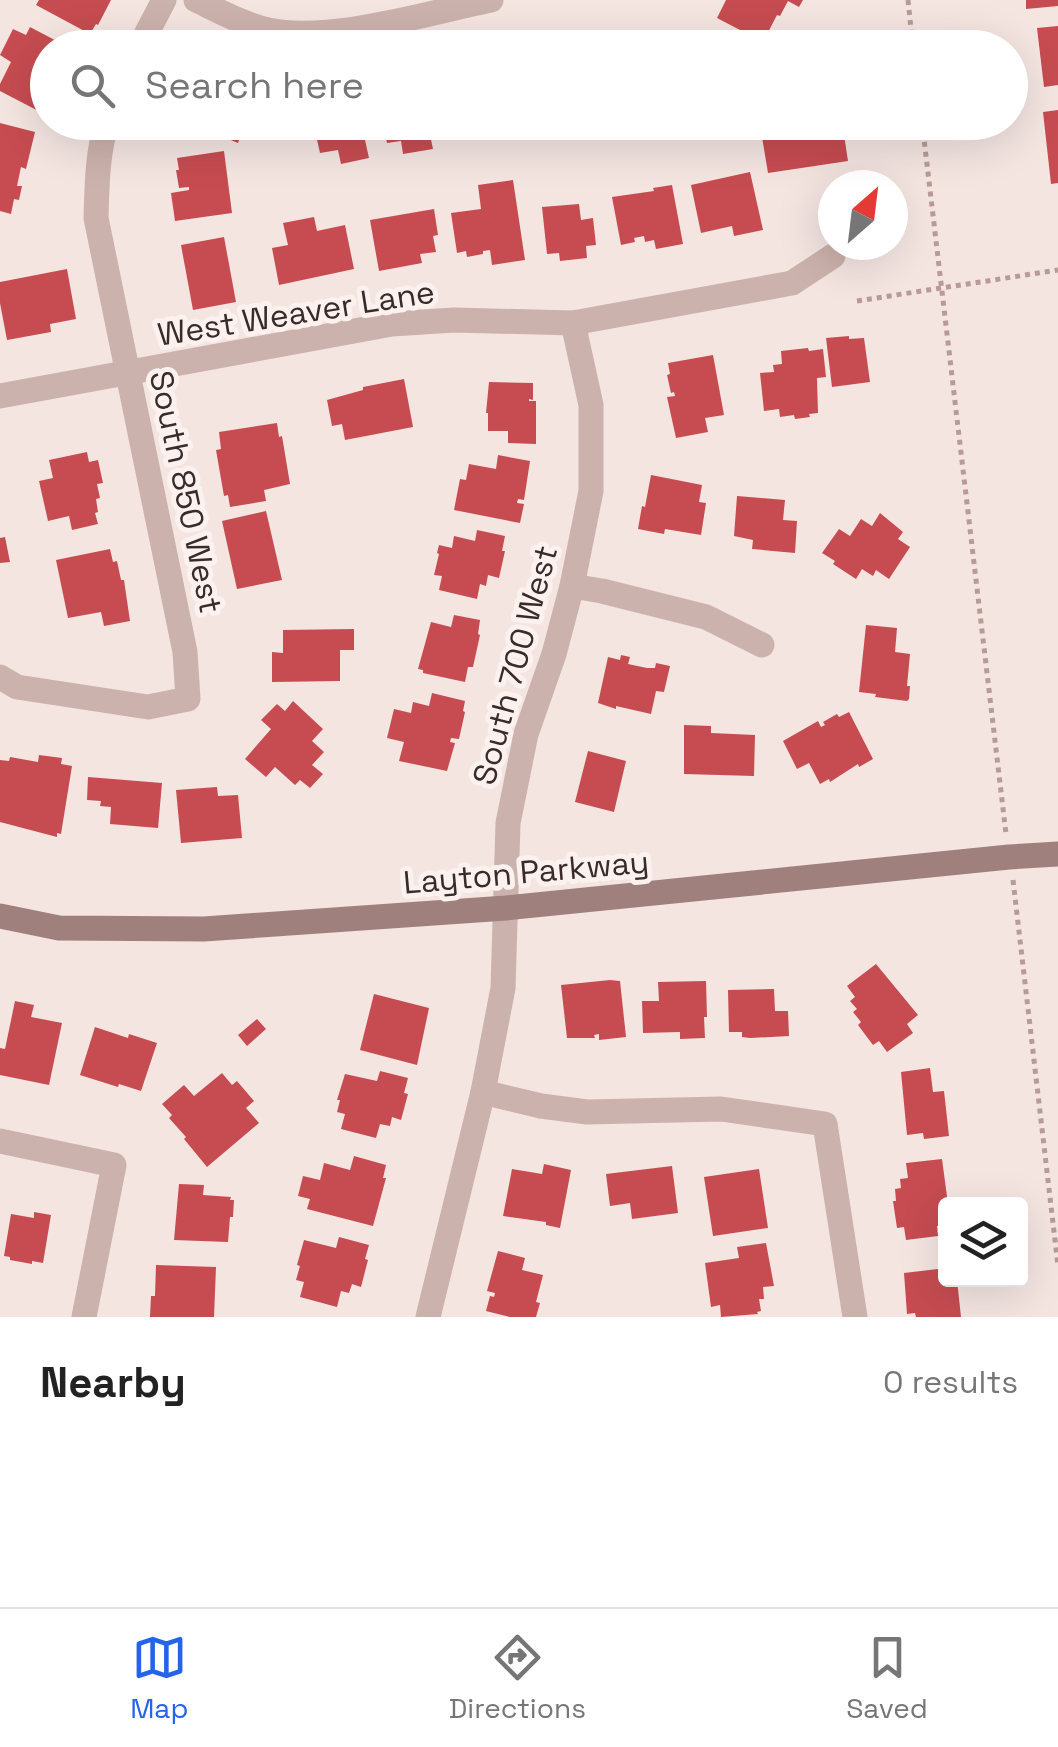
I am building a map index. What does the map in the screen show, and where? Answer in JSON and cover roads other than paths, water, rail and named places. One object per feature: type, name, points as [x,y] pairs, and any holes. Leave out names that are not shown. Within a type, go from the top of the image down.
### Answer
[{"type":"main road","name":"Layton Parkway","points":[[0,916],[59,928],[204,930],[506,908],[1058,854]]},
{"type":"street","points":[[148,30],[164,0]]},
{"type":"street","points":[[196,0],[267,30]]},
{"type":"street","points":[[350,30],[490,0]]},
{"type":"street","name":"South 850 West","points":[[0,676],[17,686],[148,707],[188,699],[185,652],[96,218],[101,140]]},
{"type":"street","name":"West Weaver Lane","points":[[0,396],[392,324],[454,320],[573,323],[792,283],[828,260]]},
{"type":"street","name":"South 700 West","points":[[428,1317],[504,988],[511,805],[526,734],[572,586],[592,491],[591,405],[573,323]]},
{"type":"street","points":[[572,586],[706,617],[762,645]]},
{"type":"street","points":[[483,1092],[588,1112],[721,1110],[825,1124],[855,1317]]},
{"type":"street","points":[[0,1141],[114,1165],[84,1317]]}]
